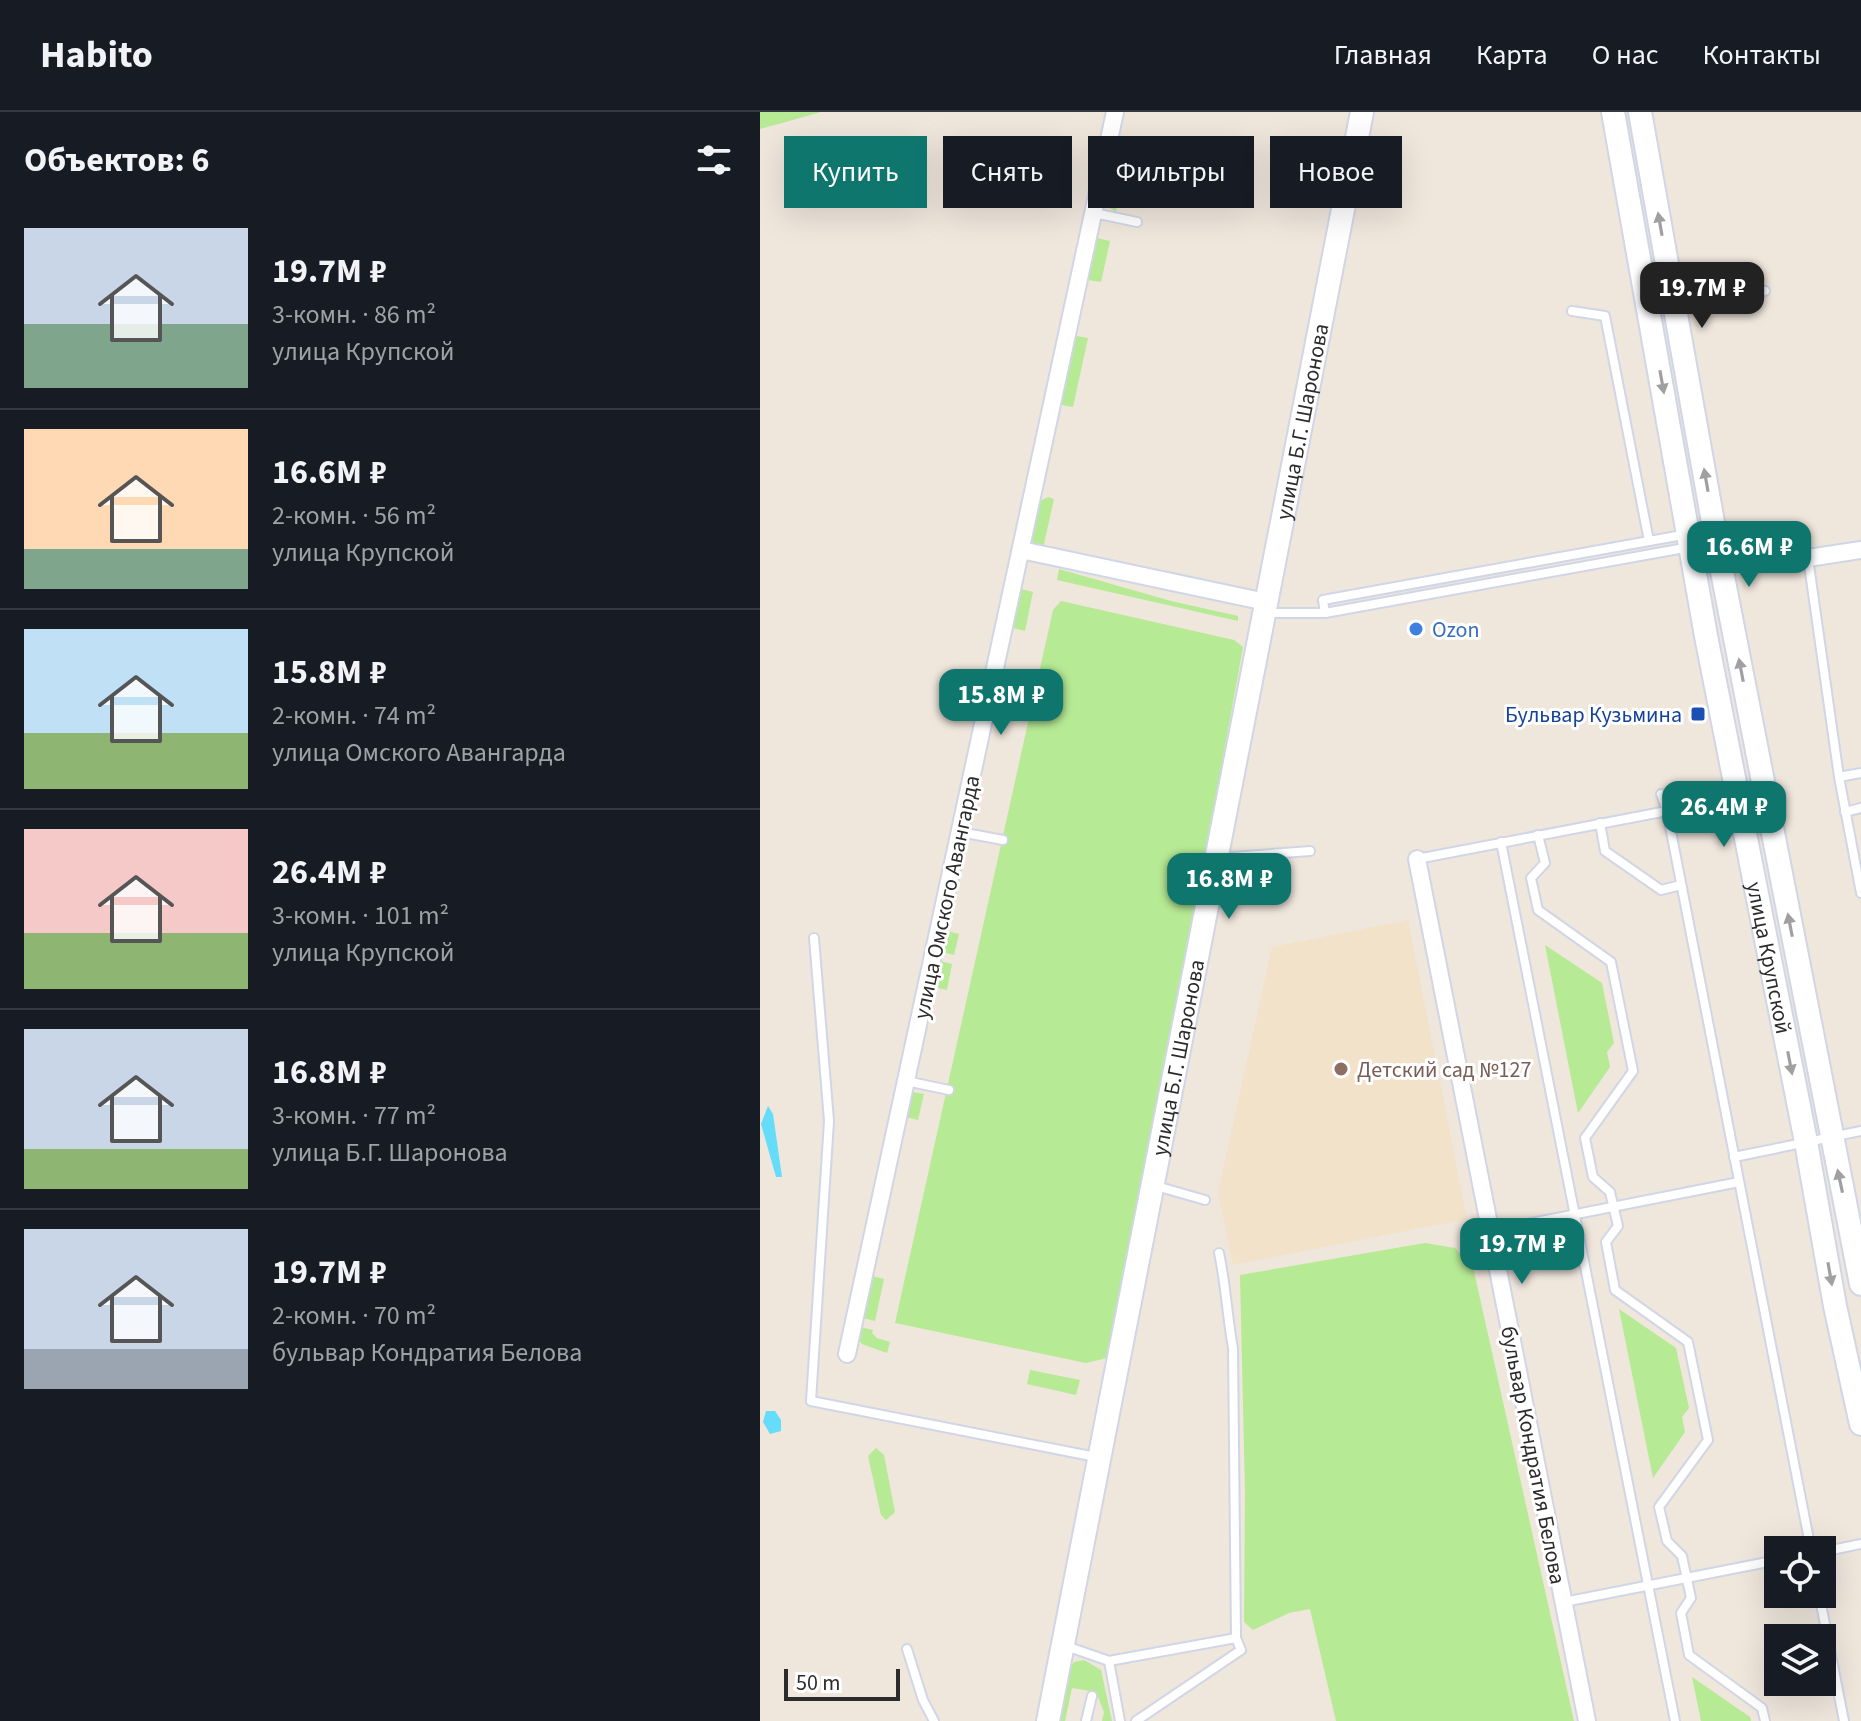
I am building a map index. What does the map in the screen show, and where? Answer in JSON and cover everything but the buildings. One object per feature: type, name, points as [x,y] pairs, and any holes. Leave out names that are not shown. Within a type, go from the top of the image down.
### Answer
[{"type":"main road","name":"улица Б.Г. Шаронова","points":[[1048,1721],[1362,112]]},
{"type":"main road","name":"улица Крупской","points":[[1613,112],[1706,636],[1806,1142],[1835,1306],[1861,1424]]},
{"type":"main road","name":"улица Крупской","points":[[1640,112],[1719,556],[1861,1284]]},
{"type":"street","name":"улица Омского Авангарда","points":[[846,1360],[1115,112]]},
{"type":"street","points":[[1719,556],[1788,542],[1797,545],[1808,558],[1861,550]]},
{"type":"street","points":[[1021,550],[1265,608]]},
{"type":"street","name":"бульвар Кондратия Белова","points":[[1417,859],[1587,1721]]},
{"type":"lane","points":[[1094,213],[1137,222]]},
{"type":"lane","points":[[1675,307],[1765,291]]},
{"type":"lane","points":[[1572,311],[1605,316],[1649,541]]},
{"type":"lane","points":[[1265,608],[1325,613],[1690,540]]},
{"type":"lane","points":[[1325,613],[1323,600],[1649,541],[1690,540]]},
{"type":"lane","points":[[1808,558],[1839,777],[1861,893]]},
{"type":"lane","points":[[1839,777],[1861,773]]},
{"type":"lane","points":[[1661,794],[1667,811],[1808,1536]]},
{"type":"lane","points":[[1845,812],[1861,808]]},
{"type":"lane","points":[[1417,859],[1667,811]]},
{"type":"lane","points":[[1600,823],[1605,851],[1661,890],[1681,885]]},
{"type":"lane","points":[[960,832],[1003,840]]},
{"type":"lane","points":[[1538,835],[1545,863],[1531,878],[1538,910],[1611,962],[1633,1071],[1585,1138],[1593,1177],[1610,1192],[1618,1226],[1606,1242],[1615,1290],[1688,1342],[1708,1440],[1659,1507],[1667,1541],[1682,1556],[1687,1578],[1691,1598],[1681,1613],[1689,1655],[1762,1708],[1765,1721]]},
{"type":"lane","points":[[1501,842],[1675,1721]]},
{"type":"lane","points":[[1217,858],[1310,851]]},
{"type":"lane","points":[[814,938],[829,1121],[811,1401],[1099,1458]]},
{"type":"lane","points":[[906,1081],[949,1090]]},
{"type":"lane","points":[[1734,1157],[1861,1131]]},
{"type":"lane","points":[[1490,1231],[1739,1182]]},
{"type":"lane","points":[[1152,1185],[1205,1200]]},
{"type":"lane","points":[[1136,1721],[1241,1650],[1236,1638],[1233,1348],[1227,1288],[1219,1253]]},
{"type":"lane","points":[[1836,1549],[1861,1544]]},
{"type":"lane","points":[[1564,1602],[1764,1563]]},
{"type":"lane","points":[[1822,1608],[1844,1721]]},
{"type":"lane","points":[[1061,1645],[1109,1661],[1236,1638]]},
{"type":"lane","points":[[907,1649],[923,1700],[934,1721]]},
{"type":"lane","points":[[1109,1661],[1120,1721]]},
{"type":"lane","points":[[1086,1721],[1092,1696]]},
{"type":"shaded area","name":"Детский сад №127","points":[[1408,920],[1467,1219],[1233,1265],[1218,1192],[1272,947]]},
{"type":"green space","points":[[760,112],[821,112],[760,129]]},
{"type":"green space","points":[[1097,238],[1110,241],[1101,282],[1088,280]]},
{"type":"green space","points":[[1076,336],[1088,338],[1073,407],[1061,405]]},
{"type":"green space","points":[[1048,497],[1054,499],[1043,548],[1033,544],[1032,539],[1040,501]]},
{"type":"green space","points":[[1059,569],[1171,601],[1238,616],[1238,621],[1057,580]]},
{"type":"green space","points":[[1021,589],[1033,592],[1025,631],[1013,628]]},
{"type":"green space","points":[[1061,601],[1234,640],[1243,647],[1187,958],[1107,1358],[1086,1363],[895,1323],[1053,610]]},
{"type":"green space","points":[[947,931],[959,934],[954,955],[942,952]]},
{"type":"green space","points":[[1545,945],[1602,983],[1614,1043],[1607,1052],[1610,1067],[1578,1113]]},
{"type":"green space","points":[[940,961],[952,964],[947,990],[934,987]]},
{"type":"green space","points":[[912,1092],[924,1094],[918,1120],[906,1117]]},
{"type":"green space","points":[[1425,1243],[1455,1248],[1473,1267],[1574,1721],[1336,1721],[1310,1609],[1289,1613],[1253,1630],[1244,1622],[1245,1492],[1240,1275]]},
{"type":"green space","points":[[872,1276],[884,1279],[875,1321],[863,1318]]},
{"type":"green space","points":[[1619,1309],[1676,1348],[1689,1408],[1682,1417],[1685,1432],[1653,1478]]},
{"type":"green space","points":[[860,1327],[873,1330],[877,1338],[890,1342],[887,1353],[862,1344],[858,1338]]},
{"type":"green space","points":[[1030,1370],[1080,1380],[1076,1395],[1027,1384]]},
{"type":"green space","points":[[876,1448],[884,1455],[895,1512],[886,1520],[881,1515],[868,1456]]},
{"type":"green space","points":[[1084,1660],[1101,1670],[1112,1721],[1102,1721],[1104,1712],[1096,1692],[1072,1688],[1065,1721],[1055,1721],[1070,1668],[1074,1662]]},
{"type":"green space","points":[[1692,1677],[1750,1717],[1751,1721],[1701,1721]]},
{"type":"water","points":[[768,1106],[773,1114],[782,1177],[776,1177],[761,1124]]},
{"type":"water","points":[[766,1411],[775,1411],[781,1420],[781,1431],[770,1434],[763,1422]]},
{"type":"place","name":"Ozon","points":[[1416,629]]},
{"type":"place","name":"Бульвар Кузьмина","points":[[1698,714]]},
{"type":"place","name":"Детский сад №127","points":[[1341,1069]]}]
